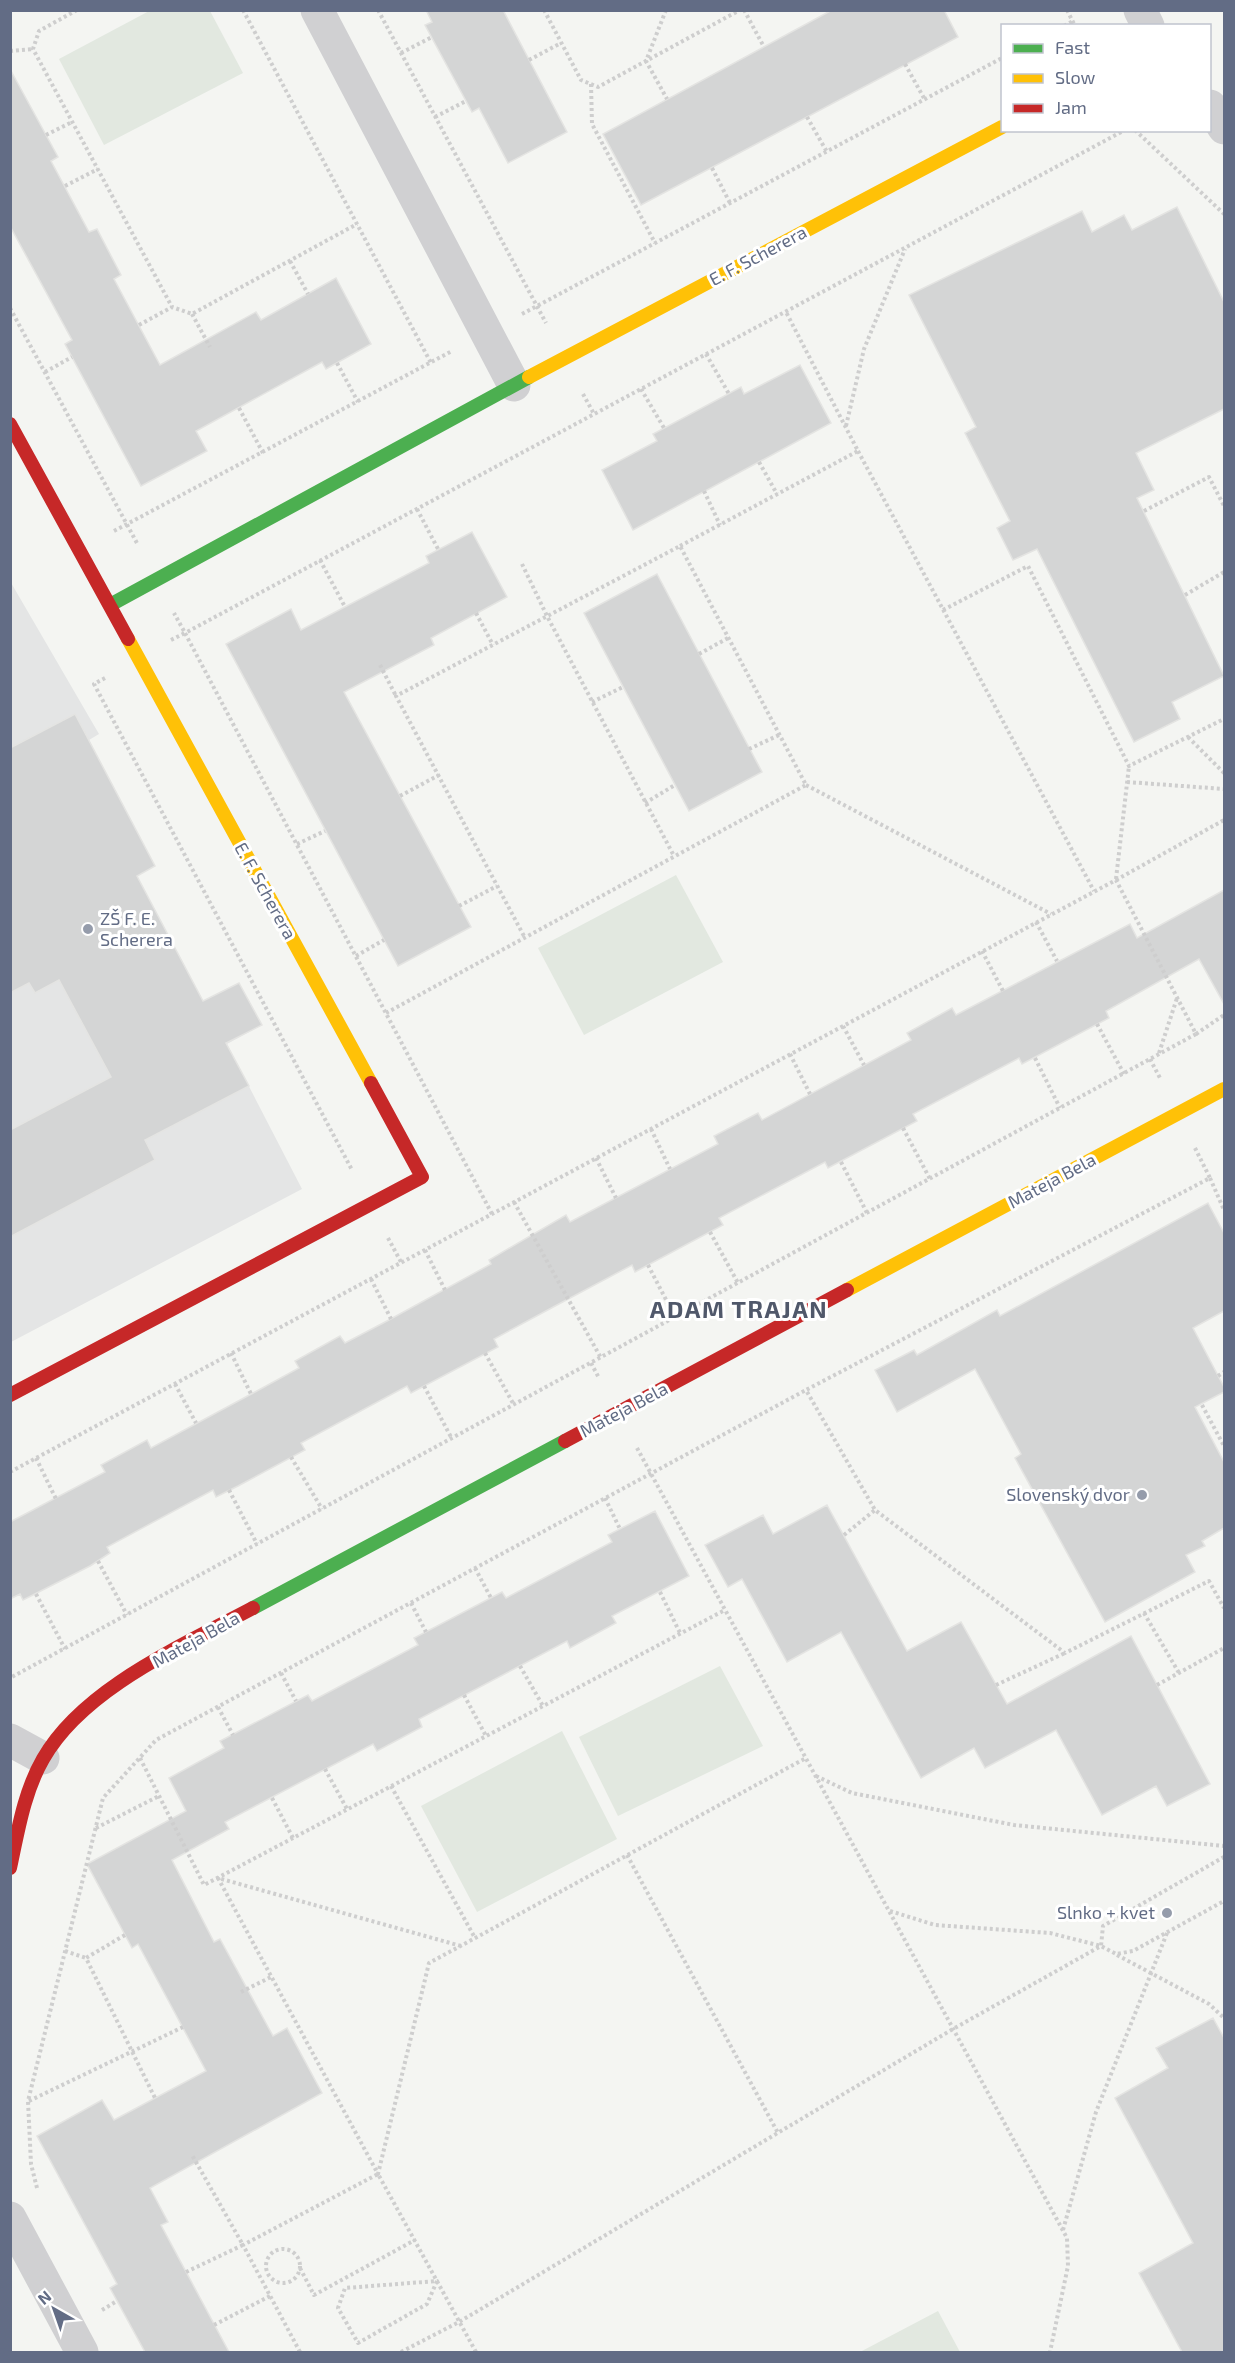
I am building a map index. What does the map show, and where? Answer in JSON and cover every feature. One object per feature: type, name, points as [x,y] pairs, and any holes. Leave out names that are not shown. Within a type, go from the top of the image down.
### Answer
[{"type":"street","points":[[317,10],[514,385]]},
{"type":"street","points":[[1140,10],[1147,24]]},
{"type":"street","points":[[1211,109],[1224,128]]},
{"type":"street","name":"E. F. Scherera","points":[[110,605],[514,385],[1001,128]]},
{"type":"street","name":"E. F. Scherera","points":[[10,424],[422,1177],[371,1205]]},
{"type":"street","name":"Mateja Bela","points":[[10,1868],[22,1813],[43,1758],[75,1719],[128,1678],[187,1644],[1224,1089]]},
{"type":"street","points":[[10,1395],[371,1205]]},
{"type":"street","points":[[10,1740],[43,1758]]},
{"type":"street","points":[[10,2218],[82,2352]]},
{"type":"path","points":[[77,10],[69,12],[39,31],[33,49],[172,307],[192,314],[210,346]]},
{"type":"path","points":[[243,10],[431,363]]},
{"type":"path","points":[[378,10],[594,414]]},
{"type":"path","points":[[544,10],[581,80],[598,87],[742,10],[764,47]]},
{"type":"path","points":[[646,61],[666,10]]},
{"type":"path","points":[[1067,10],[1074,23]]},
{"type":"path","points":[[401,53],[432,37]]},
{"type":"path","points":[[529,60],[561,43]]},
{"type":"path","points":[[10,51],[33,49]]},
{"type":"path","points":[[79,550],[1001,59]]},
{"type":"path","points":[[646,61],[667,99]]},
{"type":"path","points":[[905,64],[924,100]]},
{"type":"path","points":[[591,84],[592,124],[655,243]]},
{"type":"path","points":[[435,117],[466,101]]},
{"type":"path","points":[[807,117],[827,152]]},
{"type":"path","points":[[46,135],[72,122]]},
{"type":"path","points":[[401,1262],[94,684],[184,633],[1121,132]]},
{"type":"path","points":[[1137,132],[1224,214]]},
{"type":"path","points":[[712,168],[730,203]]},
{"type":"path","points":[[65,186],[98,169]]},
{"type":"path","points":[[192,314],[357,224]]},
{"type":"path","points":[[846,427],[864,349],[905,248]]},
{"type":"path","points":[[290,261],[308,294]]},
{"type":"path","points":[[139,325],[172,307]]},
{"type":"path","points":[[10,308],[128,524],[492,1214]]},
{"type":"path","points":[[786,312],[1094,891]]},
{"type":"path","points":[[706,354],[729,394]]},
{"type":"path","points":[[45,372],[72,357]]},
{"type":"path","points":[[337,363],[358,402]]},
{"type":"path","points":[[641,389],[664,428]]},
{"type":"path","points":[[238,408],[263,453]]},
{"type":"path","points":[[396,696],[858,451]]},
{"type":"path","points":[[759,462],[777,495]]},
{"type":"path","points":[[1144,511],[1209,477],[1224,506]]},
{"type":"path","points":[[704,491],[720,525]]},
{"type":"path","points":[[417,509],[438,549]]},
{"type":"path","points":[[680,546],[806,785],[1052,914]]},
{"type":"path","points":[[320,560],[345,607]]},
{"type":"path","points":[[522,564],[547,616],[674,856]]},
{"type":"path","points":[[943,610],[1028,566],[1129,766],[1116,880],[1196,1034]]},
{"type":"path","points":[[1185,595],[1224,572]]},
{"type":"path","points":[[476,613],[493,645]]},
{"type":"path","points":[[699,654],[728,638]]},
{"type":"path","points":[[380,665],[525,938]]},
{"type":"path","points":[[592,702],[623,687]]},
{"type":"path","points":[[1129,766],[1224,719]]},
{"type":"path","points":[[749,749],[779,735]]},
{"type":"path","points":[[1188,737],[1224,773]]},
{"type":"path","points":[[400,796],[439,775]]},
{"type":"path","points":[[1127,782],[1224,789]]},
{"type":"path","points":[[645,802],[675,785]]},
{"type":"path","points":[[386,1013],[806,785]]},
{"type":"path","points":[[10,1472],[1224,820]]},
{"type":"path","points":[[297,844],[325,831]]},
{"type":"path","points":[[459,906],[497,886]]},
{"type":"path","points":[[1036,922],[1057,961]]},
{"type":"path","points":[[356,956],[384,940]]},
{"type":"path","points":[[982,951],[1003,991]]},
{"type":"path","points":[[1158,1054],[1177,997]]},
{"type":"path","points":[[10,1678],[1124,1074],[1196,1034],[1224,1015]]},
{"type":"path","points":[[1097,1024],[1124,1074]]},
{"type":"path","points":[[843,1026],[864,1065]]},
{"type":"path","points":[[790,1054],[810,1094]]},
{"type":"path","points":[[1035,1058],[1060,1108]]},
{"type":"path","points":[[903,1128],[930,1179]]},
{"type":"path","points":[[651,1129],[670,1169]]},
{"type":"path","points":[[1194,1147],[1224,1210]]},
{"type":"path","points":[[596,1158],[616,1198]]},
{"type":"path","points":[[841,1161],[867,1213]]},
{"type":"path","points":[[40,2197],[31,2164],[28,2101],[103,1798],[156,1740],[806,1390],[1210,1178]]},
{"type":"path","points":[[514,1202],[601,1358]]},
{"type":"path","points":[[710,1232],[738,1283]]},
{"type":"path","points":[[425,1250],[445,1290]]},
{"type":"path","points":[[648,1265],[675,1317]]},
{"type":"path","points":[[371,1279],[391,1319]]},
{"type":"path","points":[[231,1353],[251,1394]]},
{"type":"path","points":[[485,1353],[514,1405]]},
{"type":"path","points":[[591,1363],[1067,2238],[1068,2266],[1050,2352]]},
{"type":"path","points":[[1218,1376],[1224,1372]]},
{"type":"path","points":[[175,1383],[196,1423]]},
{"type":"path","points":[[424,1386],[452,1439]]},
{"type":"path","points":[[806,1390],[875,1510],[1065,1653]]},
{"type":"path","points":[[1202,1405],[1224,1446]]},
{"type":"path","points":[[291,1457],[322,1509]]},
{"type":"path","points":[[36,1458],[56,1499]]},
{"type":"path","points":[[229,1490],[258,1544]]},
{"type":"path","points":[[605,1498],[620,1529]]},
{"type":"path","points":[[844,1535],[875,1510]]},
{"type":"path","points":[[98,1561],[128,1615]]},
{"type":"path","points":[[475,1568],[490,1598]]},
{"type":"path","points":[[996,1685],[1209,1581],[1224,1607]]},
{"type":"path","points":[[660,1592],[681,1633]]},
{"type":"path","points":[[36,1594],[65,1649]]},
{"type":"path","points":[[411,1603],[426,1632]]},
{"type":"path","points":[[140,1758],[204,1885],[725,1610]]},
{"type":"path","points":[[1144,1613],[1179,1673]]},
{"type":"path","points":[[1156,1685],[1224,1648]]},
{"type":"path","points":[[520,1666],[543,1706]]},
{"type":"path","points":[[281,1673],[296,1701]]},
{"type":"path","points":[[464,1695],[486,1736]]},
{"type":"path","points":[[218,1707],[232,1735]]},
{"type":"path","points":[[186,2272],[243,2245],[378,2174],[429,1963],[806,1758]]},
{"type":"path","points":[[325,1769],[348,1809]]},
{"type":"path","points":[[816,1776],[852,1793],[1014,1826],[1224,1846]]},
{"type":"path","points":[[391,1786],[475,1938]]},
{"type":"path","points":[[96,1829],[159,1796]]},
{"type":"path","points":[[272,1798],[293,1838]]},
{"type":"path","points":[[627,1855],[778,2133]]},
{"type":"path","points":[[1101,1946],[1103,1926],[1224,1857]]},
{"type":"path","points":[[218,1878],[461,1946]]},
{"type":"path","points":[[218,1878],[476,2352]]},
{"type":"path","points":[[1116,1954],[1133,1951],[1224,1901]]},
{"type":"path","points":[[889,1910],[935,1925],[1050,1933],[1101,1946],[1209,2004],[1224,2018]]},
{"type":"path","points":[[1063,2230],[1096,2112],[1167,1932]]},
{"type":"path","points":[[86,1958],[125,1935]]},
{"type":"path","points":[[401,2352],[459,2322],[953,2029],[1101,1946]]},
{"type":"path","points":[[65,1951],[86,1958],[134,2051],[155,2098]]},
{"type":"path","points":[[241,1992],[271,1977]]},
{"type":"path","points":[[28,2101],[183,2027]]},
{"type":"path","points":[[192,2156],[300,2352]]},
{"type":"path","points":[[300,2268],[295,2278],[285,2283],[274,2280],[268,2273],[267,2261],[278,2250],[294,2253],[314,2295],[415,2240]]},
{"type":"path","points":[[260,2277],[268,2273]]},
{"type":"path","points":[[350,2276],[338,2308],[358,2343],[427,2304],[437,2281]]},
{"type":"path","points":[[345,2288],[437,2281]]},
{"type":"path","points":[[214,2325],[270,2296]]},
{"type":"path","points":[[96,2314],[117,2301]]},
{"type":"shaded area","points":[[151,10],[210,11],[243,73],[104,145],[59,59]]},
{"type":"shaded area","name":"ZŠ F. E. Scherera","points":[[10,581],[99,734],[89,740],[155,866],[137,876],[203,1001],[239,983],[262,1025],[227,1044],[302,1189],[11,1342]]},
{"type":"shaded area","points":[[676,875],[723,962],[584,1035],[538,948]]},
{"type":"shaded area","points":[[720,1666],[763,1746],[618,1816],[579,1737]]},
{"type":"shaded area","points":[[562,1731],[617,1839],[477,1912],[421,1806]]},
{"type":"shaded area","points":[[938,2311],[960,2352],[860,2352]]},
{"type":"building","points":[[426,10],[503,10],[567,132],[508,163],[479,108],[472,112],[425,25],[432,22]]},
{"type":"building","points":[[832,10],[944,10],[958,37],[641,205],[603,134]]},
{"type":"building","points":[[10,69],[58,157],[51,161],[89,232],[97,229],[121,275],[114,279],[160,365],[256,312],[261,320],[336,278],[371,344],[326,369],[322,362],[196,431],[207,451],[141,486],[65,344],[72,340],[10,226]]},
{"type":"building","points":[[1177,207],[1224,302],[1224,409],[1136,453],[1154,490],[1137,498],[1224,676],[1172,702],[1180,719],[1134,742],[1037,549],[1013,560],[997,528],[1010,521],[965,433],[976,427],[909,295],[1082,211],[1092,232],[1124,215],[1132,230]]},
{"type":"building","points":[[800,365],[831,423],[633,530],[602,470],[657,441],[653,434],[741,387],[744,394]]},
{"type":"building","points":[[472,532],[507,597],[431,638],[434,645],[344,692],[471,927],[398,966],[226,644],[291,609],[301,630],[429,563],[426,556]]},
{"type":"building","points":[[657,574],[762,772],[689,811],[584,613]]},
{"type":"building","points":[[75,714],[155,866],[137,876],[203,1001],[239,983],[262,1025],[226,1043],[249,1086],[145,1140],[155,1160],[10,1237],[10,1130],[111,1077],[59,980],[35,993],[29,983],[10,993],[10,748]]},
{"type":"building","points":[[1224,890],[1224,1004],[1199,959],[1106,1011],[1109,1018],[1022,1064],[1019,1058],[913,1114],[917,1121],[828,1168],[825,1162],[719,1218],[723,1225],[635,1272],[632,1265],[494,1339],[498,1347],[411,1393],[407,1386],[301,1443],[305,1450],[238,1486],[216,1497],[213,1490],[107,1547],[110,1553],[90,1566],[23,1600],[20,1594],[10,1599],[10,1522],[105,1472],[101,1465],[147,1440],[151,1448],[299,1368],[295,1361],[340,1336],[345,1343],[491,1264],[489,1260],[566,1215],[570,1222],[718,1144],[714,1136],[758,1113],[762,1120],[911,1040],[907,1033],[952,1008],[956,1015],[1130,924],[1137,938]]},
{"type":"building","points":[[1208,1203],[1224,1233],[1224,1311],[1193,1328],[1224,1387],[1224,1392],[1195,1407],[1224,1462],[1224,1528],[1202,1541],[1205,1546],[1186,1555],[1195,1572],[1105,1622],[1015,1458],[1021,1454],[975,1369],[897,1412],[875,1370],[914,1350],[917,1355],[997,1310],[1000,1316]]},
{"type":"building","points":[[827,1505],[907,1651],[961,1622],[1007,1704],[1131,1636],[1210,1784],[1167,1806],[1156,1786],[1102,1815],[1056,1730],[985,1768],[974,1748],[921,1778],[841,1632],[787,1662],[742,1579],[728,1587],[705,1545],[763,1515],[773,1534]]},
{"type":"building","points":[[655,1511],[689,1576],[612,1616],[616,1623],[570,1648],[567,1641],[419,1719],[422,1727],[377,1751],[373,1744],[225,1822],[229,1829],[172,1860],[214,1942],[220,1939],[273,2036],[287,2028],[322,2093],[150,2188],[168,2222],[161,2225],[229,2352],[145,2352],[110,2288],[117,2284],[37,2136],[102,2100],[114,2120],[206,2071],[138,1944],[132,1948],[87,1864],[186,1811],[169,1778],[224,1748],[220,1741],[308,1695],[312,1701],[418,1645],[414,1638],[502,1592],[506,1598],[612,1542],[608,1535]]},
{"type":"building","points":[[1213,2018],[1224,2038],[1224,2352],[1182,2352],[1139,2273],[1193,2243],[1115,2098],[1168,2068],[1156,2048]]},
{"type":"traffic: fast","points":[[110,605],[529,377]]},
{"type":"traffic: fast","points":[[253,1608],[565,1441]]},
{"type":"traffic: slow","points":[[529,377],[1001,128]]},
{"type":"traffic: slow","points":[[128,639],[371,1083]]},
{"type":"traffic: slow","points":[[847,1290],[1224,1089]]},
{"type":"traffic: jam","points":[[10,424],[128,639]]},
{"type":"traffic: jam","points":[[10,1395],[422,1177],[371,1083]]},
{"type":"traffic: jam","points":[[565,1441],[847,1290]]},
{"type":"traffic: jam","points":[[10,1868],[22,1812],[31,1785],[43,1759],[61,1734],[83,1711],[137,1671],[253,1608]]},
{"type":"place","name":"ZŠ F. E. Scherera","points":[[88,929]]},
{"type":"place","name":"Slovenský dvor","points":[[1142,1495]]},
{"type":"place","name":"Slnko + kvet","points":[[1167,1913]]},
{"type":"district","name":"ADAM TRAJAN","points":[[739,1310]]}]
